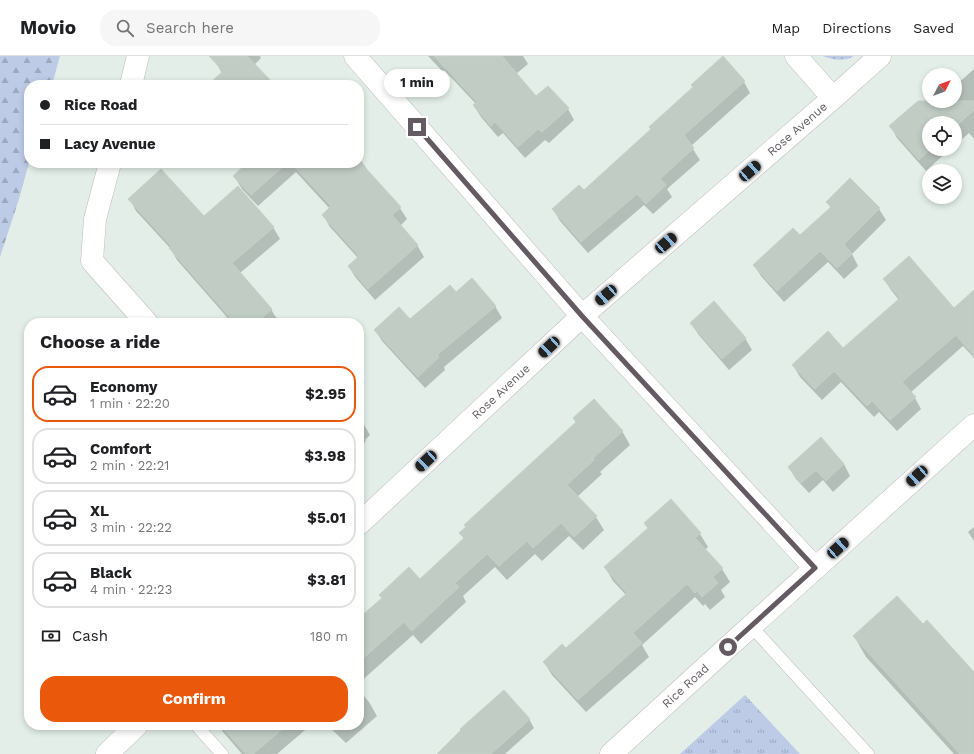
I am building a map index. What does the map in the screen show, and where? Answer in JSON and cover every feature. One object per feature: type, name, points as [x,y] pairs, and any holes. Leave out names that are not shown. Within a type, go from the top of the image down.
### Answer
[{"type":"street","points":[[132,80],[138,56]]},
{"type":"street","points":[[355,56],[582,316],[815,568]]},
{"type":"street","points":[[796,56],[833,98]]},
{"type":"street","name":"Rose Avenue","points":[[364,519],[582,316],[880,56]]},
{"type":"street","points":[[109,168],[95,219],[92,261],[143,318]]},
{"type":"street","name":"Rice Road","points":[[611,754],[974,425]]},
{"type":"street","points":[[111,753],[132,730]]},
{"type":"lane","points":[[752,626],[868,754]]},
{"type":"lane","points":[[200,730],[222,754]]},
{"type":"green space","points":[[0,56],[60,56],[53,80],[24,80],[24,168],[28,168],[0,257]]},
{"type":"green space","points":[[823,56],[854,56],[838,60]]},
{"type":"green space","points":[[745,695],[800,754],[680,754]]},
{"type":"building","points":[[209,56],[247,56],[270,80],[213,80],[223,71]]},
{"type":"building","points":[[434,56],[502,56],[536,96],[548,86],[569,108],[542,132],[538,129],[518,147],[495,122],[491,126],[473,105],[477,102]]},
{"type":"building","points":[[723,56],[745,81],[684,135],[694,148],[660,179],[666,185],[646,204],[637,194],[581,242],[552,209],[579,185],[584,190],[651,129],[649,127],[693,87],[691,85]]},
{"type":"building","points":[[918,101],[922,101],[922,108],[962,108],[962,101],[974,101],[974,110],[962,121],[962,116],[922,116],[922,156],[923,156],[919,160],[889,126]]},
{"type":"building","points":[[364,166],[401,207],[392,215],[418,245],[368,289],[348,266],[359,256],[322,215],[331,206],[296,168],[364,168]]},
{"type":"building","points":[[242,168],[281,168],[251,195],[233,176]]},
{"type":"building","points":[[161,169],[204,216],[238,186],[274,227],[232,263],[272,309],[262,318],[231,318],[169,248],[171,246],[128,199]]},
{"type":"building","points":[[850,178],[880,208],[844,244],[852,254],[837,268],[820,251],[777,291],[753,265],[793,228],[800,235],[831,207],[826,202]]},
{"type":"building","points":[[909,256],[954,308],[974,290],[974,356],[956,335],[902,382],[916,397],[890,420],[872,401],[867,406],[834,371],[815,389],[792,365],[828,331],[843,348],[900,298],[883,279]]},
{"type":"building","points":[[472,278],[496,306],[437,355],[439,357],[418,377],[374,330],[399,307],[410,319],[450,285],[456,292]]},
{"type":"building","points":[[714,301],[746,338],[722,359],[690,323]]},
{"type":"building","points":[[594,399],[623,431],[593,458],[594,460],[567,485],[597,516],[574,537],[561,523],[533,548],[527,541],[499,566],[487,554],[455,583],[459,587],[412,631],[404,622],[364,658],[364,614],[382,598],[379,595],[409,567],[420,579],[464,538],[459,533],[466,527],[464,525],[576,422],[573,418]]},
{"type":"building","points":[[821,437],[844,464],[826,481],[816,470],[801,483],[788,467]]},
{"type":"building","points":[[671,499],[701,533],[695,538],[723,568],[713,577],[718,583],[702,597],[697,591],[695,593],[687,584],[633,633],[642,643],[578,700],[543,662],[562,644],[566,648],[627,593],[604,567],[648,528],[644,523]]},
{"type":"building","points":[[897,596],[923,624],[927,620],[974,672],[974,754],[960,754],[853,636]]},
{"type":"building","points":[[504,690],[530,719],[491,754],[437,754],[461,730],[460,729]]},
{"type":"building","points":[[224,730],[281,730],[253,754],[246,754]]},
{"type":"route","points":[[417,127],[582,316],[815,568],[728,647]]}]
